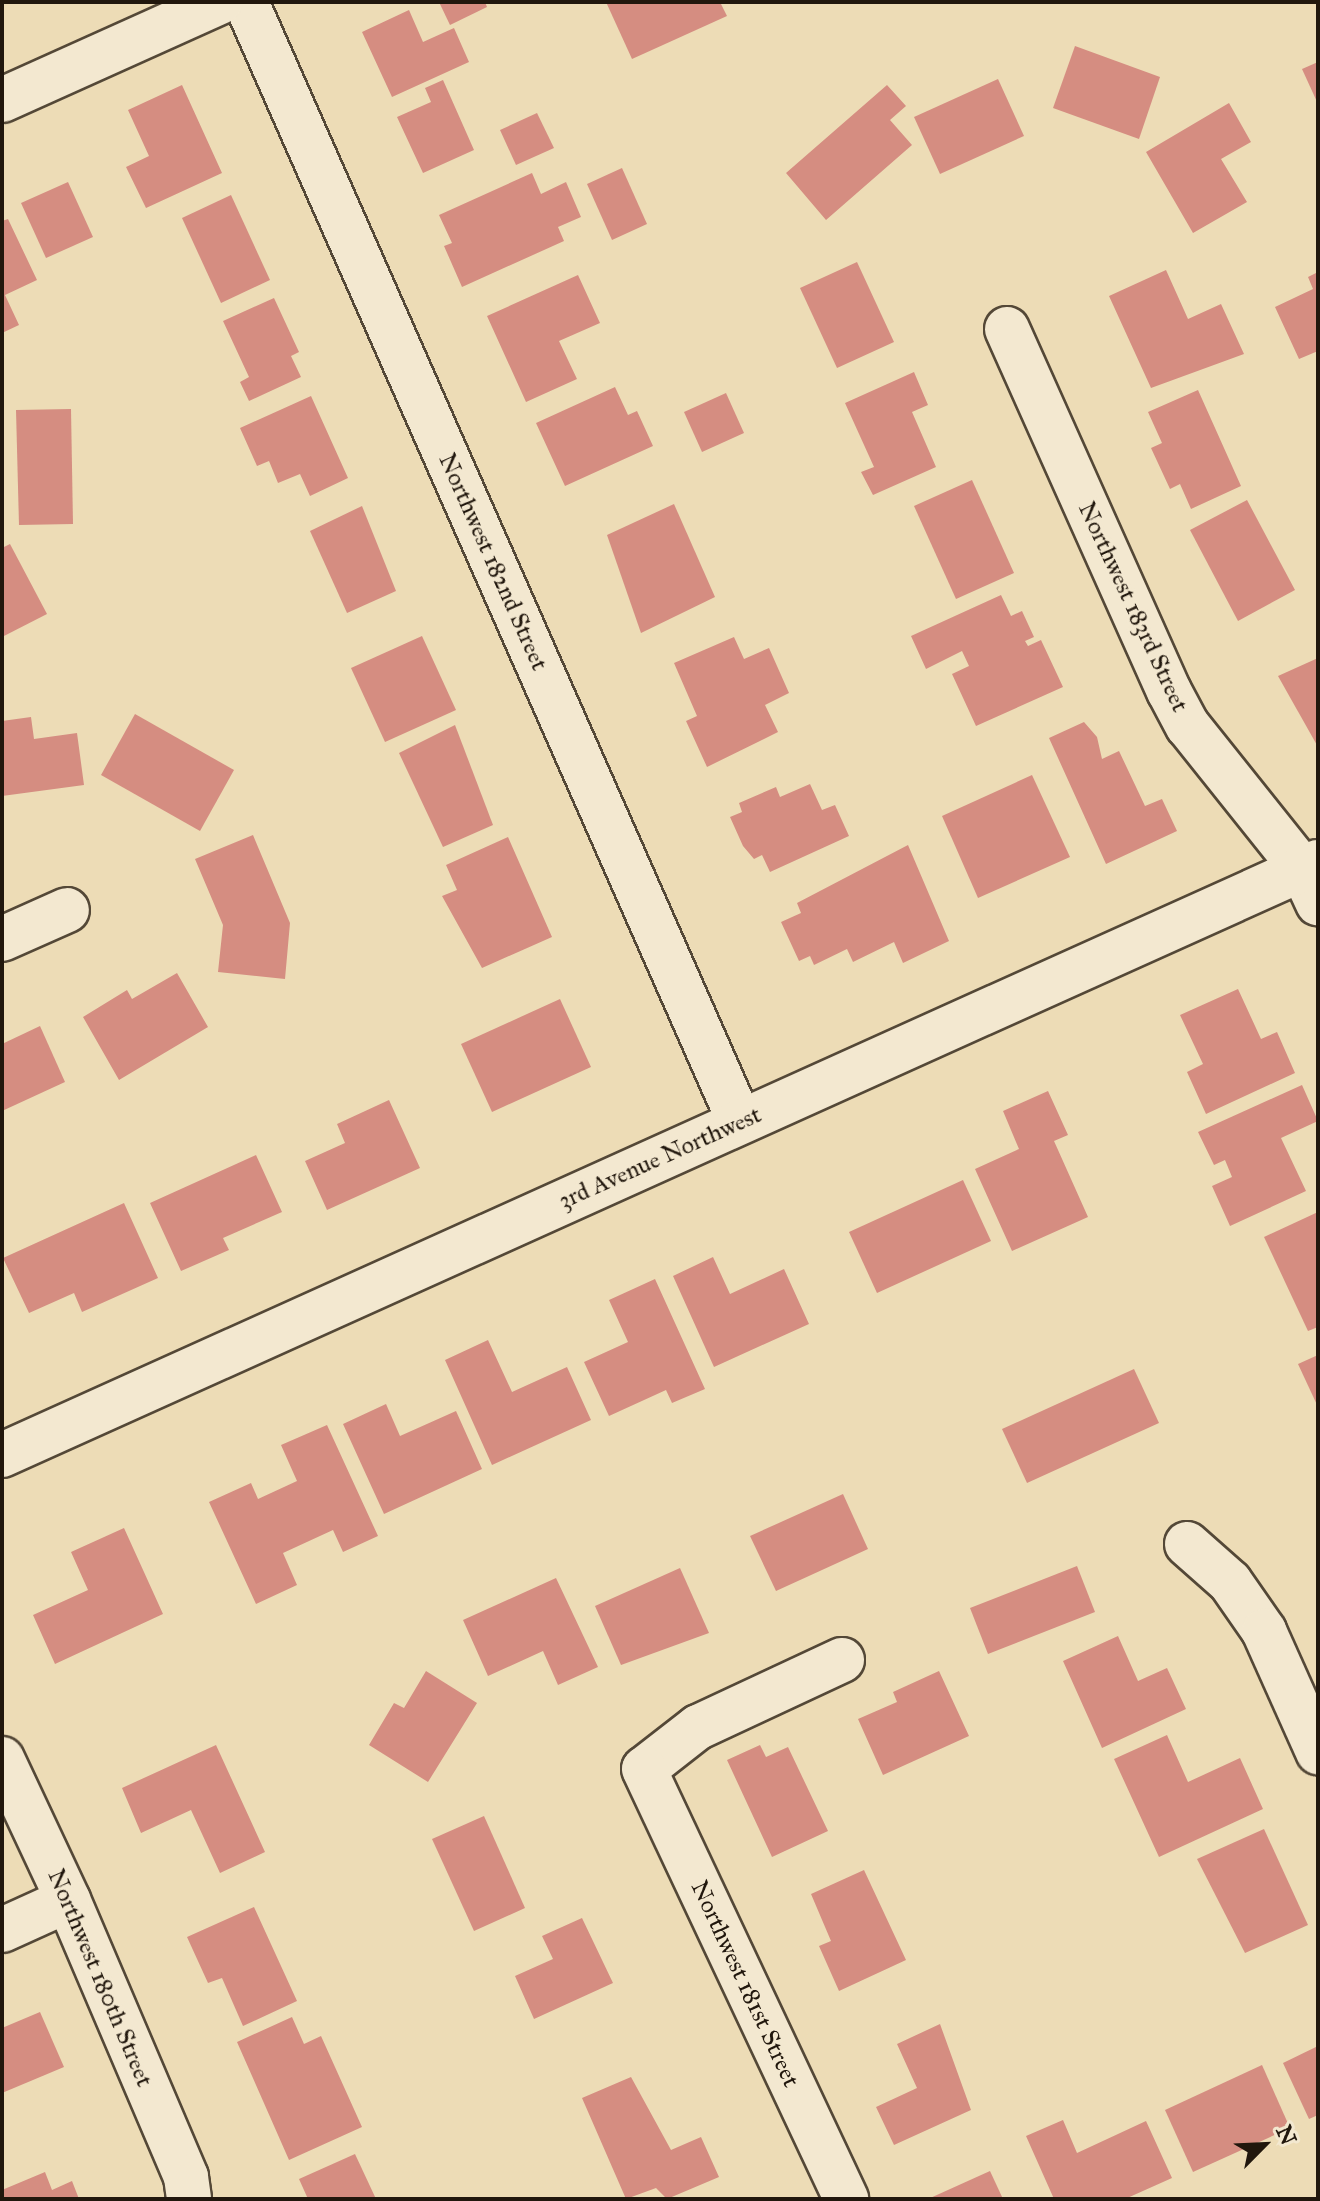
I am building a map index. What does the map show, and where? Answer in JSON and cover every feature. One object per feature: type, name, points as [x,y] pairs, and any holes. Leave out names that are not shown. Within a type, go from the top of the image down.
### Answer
[{"type":"street","points":[[2,100],[220,2]]},
{"type":"street","name":"Northwest 182nd Street","points":[[246,2],[740,1122]]},
{"type":"street","name":"Northwest 183rd Street","points":[[1007,329],[1175,703],[1313,878]]},
{"type":"street","name":"3rd Avenue Northwest","points":[[2,1455],[740,1122],[1313,878]]},
{"type":"street","points":[[2,939],[67,910]]},
{"type":"street","points":[[1187,1544],[1230,1582],[1264,1631],[1318,1752]]},
{"type":"street","name":"Northwest 181st Street","points":[[842,1660],[698,1727],[644,1769],[846,2199]]},
{"type":"street","name":"Northwest 180th Street","points":[[2,1759],[68,1900],[186,2177],[189,2199]]},
{"type":"street","points":[[2,1930],[68,1900]]},
{"type":"building","points":[[439,2],[485,2],[487,7],[450,25]]},
{"type":"building","points":[[606,2],[720,2],[727,16],[632,59]]},
{"type":"building","points":[[409,10],[423,42],[454,28],[469,62],[392,97],[362,32]]},
{"type":"building","points":[[1075,46],[1160,77],[1139,139],[1053,108]]},
{"type":"building","points":[[1318,62],[1318,104],[1302,69]]},
{"type":"building","points":[[998,79],[1024,136],[940,174],[914,117]]},
{"type":"building","points":[[443,80],[474,150],[423,173],[397,117],[431,102],[425,88]]},
{"type":"building","points":[[182,85],[222,173],[146,208],[126,167],[149,156],[128,110]]},
{"type":"building","points":[[887,85],[906,106],[890,120],[912,145],[826,220],[786,173]]},
{"type":"building","points":[[1229,103],[1251,142],[1221,159],[1247,202],[1193,233],[1146,152]]},
{"type":"building","points":[[537,113],[554,148],[516,165],[500,130]]},
{"type":"building","points":[[622,168],[647,224],[612,240],[587,184]]},
{"type":"building","points":[[532,173],[541,194],[566,182],[581,217],[558,227],[564,241],[462,287],[444,246],[452,243],[439,215]]},
{"type":"building","points":[[68,182],[93,237],[46,258],[21,203]]},
{"type":"building","points":[[231,195],[270,280],[221,303],[182,218]]},
{"type":"building","points":[[8,219],[37,280],[5,295],[19,325],[2,333],[2,221]]},
{"type":"building","points":[[857,262],[894,342],[837,368],[800,288]]},
{"type":"building","points":[[1166,270],[1188,319],[1221,304],[1244,354],[1151,388],[1109,296]]},
{"type":"building","points":[[1318,272],[1318,351],[1299,359],[1275,307],[1313,289],[1308,277]]},
{"type":"building","points":[[578,275],[600,323],[559,341],[577,379],[526,402],[487,316]]},
{"type":"building","points":[[274,298],[299,352],[291,356],[301,377],[249,401],[240,382],[249,377],[223,321]]},
{"type":"building","points":[[914,372],[928,405],[912,412],[936,467],[873,495],[861,472],[874,467],[845,403]]},
{"type":"building","points":[[615,387],[628,415],[637,411],[653,446],[565,486],[536,423]]},
{"type":"building","points":[[1198,390],[1241,486],[1191,509],[1180,484],[1170,489],[1151,448],[1162,443],[1148,412]]},
{"type":"building","points":[[726,393],[744,433],[702,452],[684,412]]},
{"type":"building","points":[[311,396],[348,478],[310,496],[300,474],[278,483],[269,461],[257,466],[240,428]]},
{"type":"building","points":[[71,409],[73,524],[19,525],[16,410]]},
{"type":"building","points":[[972,480],[1014,573],[956,599],[914,506]]},
{"type":"building","points":[[1247,500],[1295,590],[1238,621],[1190,530]]},
{"type":"building","points":[[674,504],[715,597],[641,633],[607,535]]},
{"type":"building","points":[[362,506],[396,591],[347,613],[310,531]]},
{"type":"building","points":[[10,544],[47,614],[2,637],[2,548]]},
{"type":"building","points":[[1001,595],[1011,616],[1022,611],[1034,637],[1025,641],[1028,646],[1041,640],[1063,687],[976,726],[952,674],[969,666],[962,651],[926,669],[911,636]]},
{"type":"building","points":[[422,636],[456,710],[385,742],[351,668]]},
{"type":"building","points":[[734,637],[744,659],[769,648],[789,693],[765,705],[778,732],[707,767],[686,721],[697,716],[674,663]]},
{"type":"building","points":[[1318,658],[1318,747],[1278,676]]},
{"type":"building","points":[[135,714],[234,770],[200,831],[101,775]]},
{"type":"building","points":[[31,717],[34,739],[77,733],[84,785],[2,796],[2,721]]},
{"type":"building","points":[[1084,722],[1097,737],[1102,759],[1119,751],[1145,806],[1162,799],[1177,831],[1106,864],[1049,738]]},
{"type":"building","points":[[455,725],[493,825],[443,847],[399,753]]},
{"type":"building","points":[[1032,775],[1070,857],[978,898],[942,816]]},
{"type":"building","points":[[810,784],[822,810],[835,805],[849,836],[770,872],[762,855],[754,859],[743,846],[730,817],[742,812],[739,803],[776,787],[780,797]]},
{"type":"building","points":[[253,835],[290,923],[285,979],[218,972],[223,925],[195,859]]},
{"type":"building","points":[[508,837],[552,937],[482,968],[442,896],[457,890],[446,865]]},
{"type":"building","points":[[908,845],[949,941],[903,963],[894,942],[853,962],[847,949],[814,965],[810,956],[799,961],[781,922],[801,913],[797,903]]},
{"type":"building","points":[[177,973],[208,1027],[119,1080],[83,1017],[127,990],[132,999]]},
{"type":"building","points":[[1238,989],[1261,1039],[1277,1032],[1295,1073],[1206,1114],[1187,1072],[1203,1064],[1180,1015]]},
{"type":"building","points":[[560,999],[591,1067],[492,1112],[461,1044]]},
{"type":"building","points":[[40,1026],[65,1082],[2,1111],[2,1044]]},
{"type":"building","points":[[1302,1085],[1318,1121],[1281,1138],[1306,1191],[1230,1226],[1212,1186],[1232,1177],[1225,1160],[1214,1165],[1198,1132]]},
{"type":"building","points":[[1048,1091],[1068,1135],[1054,1141],[1088,1217],[1012,1251],[975,1169],[1019,1149],[1003,1111]]},
{"type":"building","points":[[389,1100],[420,1168],[327,1210],[305,1161],[345,1143],[337,1124]]},
{"type":"building","points":[[256,1155],[282,1212],[223,1238],[229,1250],[181,1271],[150,1203]]},
{"type":"building","points":[[963,1180],[991,1241],[877,1293],[849,1232]]},
{"type":"building","points":[[124,1203],[158,1278],[82,1312],[74,1293],[29,1313],[3,1258]]},
{"type":"building","points":[[1318,1212],[1318,1327],[1308,1331],[1264,1237]]},
{"type":"building","points":[[713,1257],[730,1294],[784,1269],[809,1324],[714,1367],[673,1276]]},
{"type":"building","points":[[655,1279],[705,1389],[672,1403],[666,1390],[609,1416],[584,1362],[628,1342],[609,1300]]},
{"type":"building","points":[[488,1340],[512,1392],[567,1367],[591,1420],[492,1465],[445,1360]]},
{"type":"building","points":[[1318,1355],[1318,1407],[1298,1364]]},
{"type":"building","points":[[1134,1369],[1159,1423],[1027,1483],[1002,1429]]},
{"type":"building","points":[[386,1404],[400,1436],[456,1411],[482,1469],[384,1514],[343,1424]]},
{"type":"building","points":[[327,1425],[378,1536],[343,1552],[333,1530],[283,1553],[297,1585],[256,1604],[209,1502],[251,1483],[258,1499],[297,1481],[281,1445]]},
{"type":"building","points":[[843,1494],[868,1549],[776,1591],[750,1536]]},
{"type":"building","points":[[124,1528],[163,1614],[55,1664],[33,1615],[88,1590],[71,1552]]},
{"type":"building","points":[[1077,1566],[1095,1612],[988,1654],[970,1608]]},
{"type":"building","points":[[680,1568],[709,1633],[621,1665],[595,1606]]},
{"type":"building","points":[[556,1578],[598,1667],[558,1685],[543,1651],[488,1676],[463,1620]]},
{"type":"building","points":[[1118,1636],[1138,1681],[1167,1668],[1186,1709],[1102,1748],[1063,1661]]},
{"type":"building","points":[[426,1671],[477,1703],[428,1782],[369,1745],[394,1703],[404,1708]]},
{"type":"building","points":[[939,1671],[969,1736],[883,1775],[858,1719],[897,1702],[893,1692]]},
{"type":"building","points":[[1167,1735],[1188,1782],[1240,1758],[1263,1809],[1159,1857],[1114,1759]]},
{"type":"building","points":[[216,1745],[265,1852],[220,1873],[191,1810],[141,1833],[122,1788]]},
{"type":"building","points":[[760,1745],[766,1757],[788,1747],[828,1831],[772,1857],[727,1760]]},
{"type":"building","points":[[484,1816],[525,1908],[474,1931],[432,1839]]},
{"type":"building","points":[[1264,1829],[1308,1925],[1245,1953],[1197,1859]]},
{"type":"building","points":[[864,1870],[906,1960],[839,1991],[819,1946],[831,1941],[811,1894]]},
{"type":"building","points":[[254,1907],[297,2001],[243,2026],[222,1978],[208,1983],[187,1937]]},
{"type":"building","points":[[582,1918],[613,1983],[534,2019],[515,1976],[553,1959],[542,1936]]},
{"type":"building","points":[[40,2012],[64,2067],[2,2093],[2,2028]]},
{"type":"building","points":[[292,2017],[304,2044],[321,2036],[362,2127],[289,2160],[237,2042]]},
{"type":"building","points":[[940,2024],[971,2110],[894,2145],[876,2107],[917,2088],[897,2044]]},
{"type":"building","points":[[1318,2046],[1318,2115],[1309,2119],[1283,2063]]},
{"type":"building","points":[[1262,2065],[1290,2128],[1193,2172],[1165,2110]]},
{"type":"building","points":[[631,2077],[671,2150],[701,2137],[719,2177],[667,2199],[656,2188],[626,2199],[582,2098]]},
{"type":"building","points":[[1063,2120],[1077,2153],[1146,2121],[1172,2178],[1125,2199],[1054,2199],[1026,2136]]},
{"type":"building","points":[[355,2154],[376,2199],[308,2199],[299,2179]]},
{"type":"building","points":[[990,2171],[1003,2199],[928,2199]]},
{"type":"building","points":[[45,2172],[52,2190],[72,2181],[79,2199],[2,2199],[2,2190]]}]
